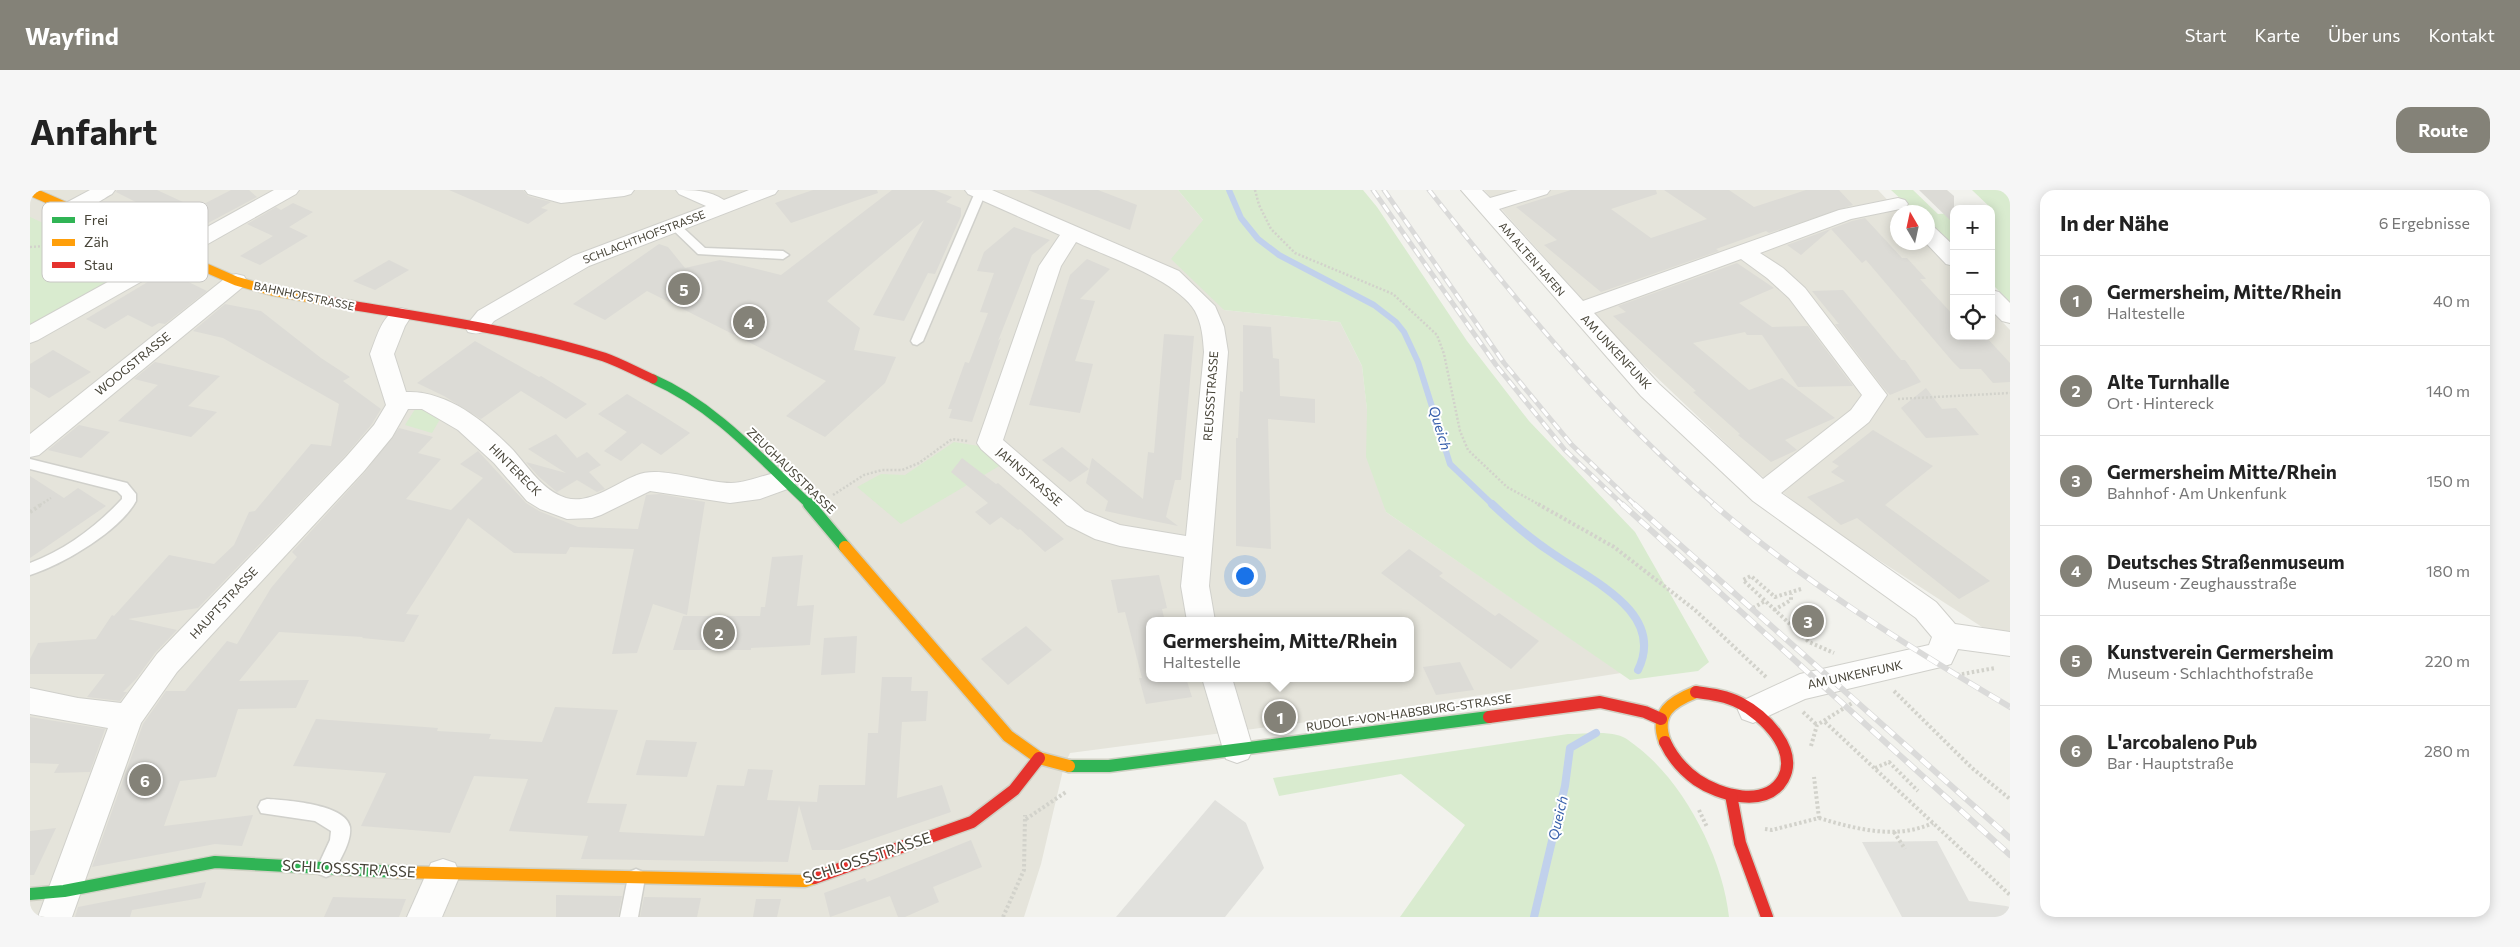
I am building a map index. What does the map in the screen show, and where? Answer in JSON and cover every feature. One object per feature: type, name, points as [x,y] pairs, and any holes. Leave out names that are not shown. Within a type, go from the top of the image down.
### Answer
[{"type":"street","points":[[82,202],[105,190]]},
{"type":"street","points":[[208,235],[289,190]]},
{"type":"street","points":[[535,190],[561,198],[624,190]]},
{"type":"street","points":[[686,190],[709,198],[720,207]]},
{"type":"street","name":"SCHLACHTHOFSTRASSE","points":[[476,327],[486,316],[581,261],[768,190]]},
{"type":"street","name":"AM ALTEN HAFEN","points":[[1471,190],[1578,311]]},
{"type":"street","name":"AM ALTEN HAFEN","points":[[1486,206],[1540,190]]},
{"type":"street","name":"BAHNHOFSTRASSE","points":[[30,191],[54,202]]},
{"type":"street","name":"REUSSSTRASSE","points":[[977,191],[1171,276],[1204,306],[1213,326],[1216,352],[1195,586],[1200,617]]},
{"type":"street","name":"AM UNKENFUNK","points":[[1753,710],[1800,687],[1856,676],[1941,655],[1947,635],[1926,610],[1762,494],[1650,390],[1578,311],[1846,214],[1897,202]]},
{"type":"street","name":"JAHNSTRASSE","points":[[1072,232],[1050,266],[990,443],[1076,518],[1090,527],[1125,537],[1198,548]]},
{"type":"street","points":[[1935,240],[1950,255]]},
{"type":"street","points":[[1745,252],[1775,273],[1797,293],[1875,395],[1860,416],[1762,494]]},
{"type":"street","name":"BAHNHOFSTRASSE","points":[[208,269],[236,281],[272,291],[476,327]]},
{"type":"street","name":"WOOGSTRASSE","points":[[30,448],[236,281]]},
{"type":"street","points":[[30,334],[123,282]]},
{"type":"street","points":[[1995,301],[2010,316]]},
{"type":"street","points":[[397,401],[382,354],[394,323],[401,315]]},
{"type":"street","name":"ZEUGHAUSSTRASSE","points":[[476,327],[606,358],[669,386],[711,414],[813,508],[880,590],[994,722],[1008,736],[1039,758]]},
{"type":"street","name":"HINTERECK","points":[[397,401],[422,400],[430,402],[467,424],[503,456],[536,494],[549,502],[567,509],[592,508],[647,480],[730,493],[760,489],[784,480]]},
{"type":"street","name":"HAUPTSTRASSE","points":[[55,917],[128,717],[167,662],[355,464],[383,431],[398,405],[397,401]]},
{"type":"street","points":[[1947,635],[2010,644]]},
{"type":"street","points":[[1218,682],[1236,749]]},
{"type":"street","points":[[1696,692],[1715,694],[1753,710],[1769,724],[1780,740],[1786,757],[1786,772],[1779,784],[1767,793],[1750,796],[1730,795],[1711,788],[1692,777],[1677,763],[1666,747],[1661,731],[1661,719],[1668,704],[1680,696],[1696,692]]},
{"type":"street","points":[[30,701],[78,711],[128,717]]},
{"type":"street","name":"RUDOLF-VON-HABSBURG-STRASSE","points":[[1039,758],[1064,766],[1087,767],[1600,702],[1628,708],[1661,719]]},
{"type":"street","name":"SCHLOSSSTRASSE","points":[[30,894],[64,891],[215,862],[443,875],[805,881],[972,822],[1014,790],[1039,758]]},
{"type":"street","points":[[1730,795],[1740,843],[1767,917]]},
{"type":"street","points":[[424,917],[443,875]]},
{"type":"lane","name":"REUSSSTRASSE","points":[[918,341],[977,191]]},
{"type":"lane","points":[[674,225],[702,251],[783,255]]},
{"type":"lane","points":[[30,464],[122,487],[129,494],[129,501],[112,519],[60,556],[30,569]]},
{"type":"lane","points":[[267,807],[318,812],[332,819],[341,827],[339,841],[326,868]]},
{"type":"lane","points":[[629,917],[636,878]]},
{"type":"path","points":[[1255,190],[1259,205],[1271,229],[1295,253],[1393,294],[1437,334],[1444,354],[1460,431],[1468,450],[1502,482],[1523,498],[1614,547],[1695,610],[1766,678]]},
{"type":"path","points":[[1875,395],[1888,399],[2010,393]]},
{"type":"path","points":[[813,508],[864,475],[882,470],[902,470],[919,462],[952,439],[990,443]]},
{"type":"path","points":[[30,512],[51,498]]},
{"type":"path","points":[[1801,589],[1791,594],[1782,594],[1775,597],[1752,576],[1743,580],[1809,642],[1839,656]]},
{"type":"path","points":[[1774,610],[1791,600],[1791,594]]},
{"type":"path","points":[[1753,608],[1765,601]]},
{"type":"path","points":[[1890,687],[1972,768],[2010,800]]},
{"type":"path","points":[[1825,722],[2010,895]]},
{"type":"path","points":[[1875,768],[1889,762],[1918,791]]},
{"type":"path","points":[[1026,819],[1071,788]]},
{"type":"path","points":[[1003,917],[1024,870],[1026,819],[1014,790]]},
{"type":"path","points":[[1819,818],[1852,828],[1894,832],[1915,829],[1933,823]]},
{"type":"path","points":[[1894,832],[1905,849]]},
{"type":"shaded area","points":[[30,190],[1178,190],[1203,220],[1224,310],[1340,322],[1362,366],[1367,409],[1386,512],[1621,673],[1315,721],[1070,753],[1064,766],[1041,864],[1024,917],[30,917]]},
{"type":"shaded area","points":[[1484,190],[1878,190],[1892,205],[1890,205],[1890,250],[1934,250],[1950,266],[1950,340],[1995,340],[1995,314],[2010,330],[2010,642],[1999,638],[1823,524],[1754,470],[1629,351]]},
{"type":"shaded area","points":[[1215,800],[1246,823],[1264,868],[1225,917],[1116,917]]},
{"type":"shaded area","points":[[1937,841],[1969,901],[2010,907],[2010,917],[1902,917],[1862,842]]},
{"type":"green space","points":[[1178,190],[1363,190],[1377,207],[1467,341],[1529,421],[1635,532],[1709,662],[1698,671],[1630,680],[1386,512],[1366,457],[1367,410],[1362,366],[1340,322],[1224,310],[1171,259],[1203,220]]},
{"type":"green space","points":[[1891,190],[1913,190],[1929,205],[1907,205]]},
{"type":"green space","points":[[1972,190],[2010,190],[2010,302],[1995,287],[1995,205],[1988,205]]},
{"type":"green space","points":[[1935,211],[1938,214],[1950,213],[1950,241],[1935,228]]},
{"type":"green space","points":[[30,217],[42,222],[42,282],[110,282],[30,324]]},
{"type":"green space","points":[[417,406],[443,414],[432,433],[405,425]]},
{"type":"green space","points":[[954,442],[979,446],[1001,465],[901,524],[857,487],[881,474],[905,475]]},
{"type":"green space","points":[[1599,733],[1620,736],[1640,749],[1657,764],[1687,803],[1700,825],[1719,871],[1729,917],[1400,917],[1465,825],[1401,774],[1279,796],[1273,778],[1568,734]]},
{"type":"building","points":[[117,190],[157,190],[183,202],[136,202],[116,192]]},
{"type":"building","points":[[231,190],[249,190],[257,197],[208,223],[208,202]]},
{"type":"building","points":[[449,190],[523,190],[528,196],[551,202],[541,208],[548,210],[528,224]]},
{"type":"building","points":[[813,190],[877,190],[878,193],[791,223],[775,203]]},
{"type":"building","points":[[892,190],[934,190],[952,197],[946,202],[961,208],[961,216],[935,274],[928,273],[904,321],[873,315],[924,220],[827,301],[860,328],[854,350],[896,357],[885,383],[825,437],[786,416],[826,381],[647,291],[605,320],[573,304],[659,244],[668,247],[685,268],[720,260],[781,275]]},
{"type":"building","points":[[1028,190],[1098,190],[1137,205],[1130,230]]},
{"type":"building","points":[[1571,190],[1656,190],[1657,194],[1611,209],[1651,238],[1707,219],[1664,190],[1729,190],[1754,207],[1806,190],[1839,190],[1853,205],[1769,233],[1766,231],[1716,249],[1719,251],[1601,292],[1544,245],[1557,240],[1516,207]]},
{"type":"building","points":[[1919,190],[1947,190],[1954,196],[1954,205],[1950,205],[1950,220],[1935,205]]},
{"type":"building","points":[[293,203],[313,212],[289,227],[308,236],[260,265],[240,256],[273,236],[247,224],[276,207],[281,210]]},
{"type":"building","points":[[1865,218],[1890,245],[1890,250],[1895,250],[1902,258],[1907,258],[1926,279],[1920,279],[1950,312],[1950,340],[1989,340],[2010,363],[2010,382],[1993,383],[1981,369],[1960,369],[1866,260],[1862,263],[1831,229],[1801,255],[1787,245],[1852,221]]},
{"type":"building","points":[[1014,227],[1050,240],[1032,255],[998,341],[1001,338],[972,422],[949,418],[952,409],[948,409],[965,362],[969,363],[988,313],[980,312],[994,273],[977,271],[984,252]]},
{"type":"building","points":[[1087,259],[1110,269],[1080,299],[1095,301],[1075,361],[1093,364],[1080,413],[1029,405],[1070,275]]},
{"type":"building","points":[[389,260],[409,270],[375,290],[353,281]]},
{"type":"building","points":[[1737,263],[1774,288],[1739,303],[1772,327],[1808,326],[1853,386],[1798,387],[1762,335],[1747,335],[1745,332],[1693,343],[1749,390],[1782,378],[1835,418],[1785,440],[1797,450],[1771,462],[1738,435],[1740,434],[1693,392],[1696,391],[1613,316],[1626,312],[1618,306]]},
{"type":"building","points":[[148,282],[189,282],[207,291],[165,324],[159,323],[152,327],[128,315],[105,329],[86,319]]},
{"type":"building","points":[[1843,290],[1901,360],[1905,360],[1921,382],[1890,395],[1882,386],[1835,324],[1839,324],[1812,291]]},
{"type":"building","points":[[225,304],[261,311],[321,358],[350,377],[343,381],[381,409],[372,424],[345,456],[198,608],[128,619],[177,630],[123,692],[127,692],[120,701],[87,697],[105,674],[30,674],[30,659],[38,643],[96,639],[112,615],[114,616],[169,555],[214,564],[234,545],[249,512],[255,511],[311,444],[331,446],[339,404],[223,338],[193,331]]},
{"type":"building","points":[[1243,325],[1271,327],[1273,358],[1279,359],[1280,396],[1315,399],[1315,423],[1268,419],[1271,549],[1236,546],[1236,438],[1238,438],[1240,391],[1243,392]]},
{"type":"building","points":[[1164,334],[1194,336],[1181,480],[1175,480],[1166,517],[1178,526],[1105,511],[1108,501],[1086,483],[1092,458],[1143,499],[1148,452],[1154,453]]},
{"type":"building","points":[[475,341],[539,377],[541,376],[587,404],[566,419],[521,391],[481,419],[444,396],[417,383]]},
{"type":"building","points":[[53,350],[91,372],[49,398],[30,387],[30,364]]},
{"type":"building","points":[[155,362],[220,376],[188,406],[217,412],[191,437],[118,421],[158,385],[134,379]]},
{"type":"building","points":[[1926,388],[1942,409],[1956,408],[1979,435],[1926,438],[1901,408]]},
{"type":"building","points":[[627,394],[690,433],[661,455],[642,443],[621,461],[604,451],[627,432],[598,414]]},
{"type":"building","points":[[79,425],[110,432],[81,458],[48,450]]},
{"type":"building","points":[[399,428],[433,437],[418,453],[441,459],[406,499],[451,510],[483,478],[460,464],[478,451],[526,503],[539,511],[578,527],[638,529],[646,495],[660,494],[705,502],[687,615],[653,604],[637,653],[612,654],[634,549],[570,547],[566,554],[514,553],[468,518],[406,614],[419,615],[404,642],[363,637],[279,632],[239,681],[309,680],[296,708],[238,709],[216,777],[180,781],[164,826],[253,815],[242,846],[215,844],[92,867],[143,724],[166,691],[185,691],[227,641],[237,644],[271,588],[297,557],[292,552],[365,472]]},
{"type":"building","points":[[1873,430],[1933,466],[1885,505],[1990,581],[1959,599],[1857,518],[1841,525],[1807,497],[1845,481],[1831,472],[1839,466],[1832,462]]},
{"type":"building","points":[[556,434],[577,458],[587,452],[601,465],[589,472],[605,489],[597,492],[577,480],[557,492],[538,476],[526,462],[566,473],[528,449]]},
{"type":"building","points":[[1062,447],[1089,469],[1070,482],[1042,460]]},
{"type":"building","points":[[962,458],[996,484],[998,483],[1064,539],[1045,552],[1020,529],[1018,530],[1001,517],[990,525],[975,512],[988,503],[951,472]]},
{"type":"building","points":[[30,476],[64,498],[78,488],[106,506],[30,558]]},
{"type":"building","points":[[1409,549],[1443,573],[1439,576],[1495,616],[1499,613],[1539,641],[1511,669],[1381,573]]},
{"type":"building","points":[[803,555],[797,606],[814,605],[810,645],[751,648],[751,650],[673,650],[683,616],[760,616],[761,607],[765,607],[772,557]]},
{"type":"building","points":[[1159,575],[1167,608],[1162,609],[1164,617],[1146,617],[1146,682],[1187,682],[1192,697],[1146,704],[1139,678],[1142,678],[1125,612],[1118,613],[1111,580]]},
{"type":"building","points":[[1026,626],[1052,650],[1008,685],[981,659]]},
{"type":"building","points":[[857,636],[855,673],[821,675],[824,638]]},
{"type":"building","points":[[1460,662],[1474,690],[1436,695],[1423,667]]},
{"type":"building","points":[[882,677],[912,677],[911,691],[928,691],[926,721],[902,722],[897,798],[942,785],[951,812],[840,850],[812,850],[799,805],[788,862],[581,859],[588,836],[509,831],[528,779],[474,776],[450,833],[361,826],[386,773],[293,766],[316,719],[438,728],[437,731],[491,734],[489,739],[542,742],[555,707],[618,710],[587,803],[627,804],[619,832],[704,836],[717,785],[744,786],[748,769],[773,770],[767,800],[817,802],[819,785],[865,785],[868,733],[878,733]]},
{"type":"building","points":[[30,717],[105,729],[90,772],[54,773],[59,764],[30,763]]},
{"type":"building","points":[[646,740],[697,742],[687,777],[636,775]]},
{"type":"building","points":[[56,828],[34,875],[30,875],[30,831]]},
{"type":"building","points":[[971,840],[982,867],[933,887],[939,902],[905,917],[898,917],[890,896],[830,917],[824,893],[865,878],[867,882]]},
{"type":"building","points":[[206,882],[201,898],[132,910],[130,917],[75,917],[78,907]]},
{"type":"building","points":[[556,895],[622,896],[618,917],[556,917]]},
{"type":"building","points":[[333,897],[406,899],[399,917],[324,917]]},
{"type":"building","points":[[644,897],[701,898],[697,917],[640,917]]},
{"type":"building","points":[[756,899],[781,899],[777,917],[753,917]]},
{"type":"waterway","name":"Queich","points":[[1229,190],[1241,218],[1258,239],[1279,255],[1374,305],[1396,322],[1404,332],[1418,362],[1450,464],[1493,505]]},
{"type":"waterway","name":"Queich","points":[[1492,504],[1538,543],[1605,588],[1634,615],[1642,632],[1644,650],[1638,670]]},
{"type":"waterway","name":"Queich","points":[[1534,917],[1565,786],[1570,748],[1596,733]]},
{"type":"railway","points":[[1373,190],[1496,365],[1565,450],[1623,505]]},
{"type":"railway","points":[[1384,190],[1504,363],[1572,445],[1635,505]]},
{"type":"railway","points":[[1429,190],[1564,355],[1637,432],[1715,505]]},
{"type":"railway","points":[[1622,504],[2010,855]]},
{"type":"railway","points":[[1634,504],[2010,838]]},
{"type":"railway","points":[[1713,504],[1783,560],[1857,612],[1933,661],[2010,707]]},
{"type":"traffic: fast","points":[[653,379],[669,386],[711,413],[813,508],[845,547]]},
{"type":"traffic: fast","points":[[1069,766],[1109,766],[1489,717]]},
{"type":"traffic: fast","points":[[30,894],[64,891],[215,862],[397,872]]},
{"type":"traffic: slow","points":[[30,191],[55,202]]},
{"type":"traffic: slow","points":[[208,269],[236,281],[272,291],[327,301]]},
{"type":"traffic: slow","points":[[845,547],[1008,736],[1039,758],[1069,766]]},
{"type":"traffic: slow","points":[[1665,742],[1661,732],[1663,716],[1672,704],[1696,692]]},
{"type":"traffic: slow","points":[[397,872],[805,881],[814,878]]},
{"type":"traffic: jam","points":[[327,301],[476,327],[562,346],[606,358],[653,379]]},
{"type":"traffic: jam","points":[[1665,742],[1675,758],[1692,776],[1706,785],[1729,794],[1742,796],[1765,794],[1775,788],[1783,779],[1786,768],[1786,756],[1776,734],[1768,724],[1749,708],[1735,701],[1696,692]]},
{"type":"traffic: jam","points":[[1489,717],[1600,702],[1645,712],[1661,719]]},
{"type":"traffic: jam","points":[[814,878],[972,822],[1014,790],[1039,758]]},
{"type":"traffic: jam","points":[[1731,795],[1740,843],[1767,917]]},
{"type":"place","name":"Kunstverein Germersheim","points":[[684,289]]},
{"type":"place","name":"Deutsches Straßenmuseum","points":[[749,322]]},
{"type":"place","name":"Germersheim Mitte/Rhein","points":[[1808,621]]},
{"type":"place","name":"Alte Turnhalle","points":[[719,633]]},
{"type":"place","name":"Germersheim, Mitte/Rhein","points":[[1280,717]]},
{"type":"place","name":"L'arcobaleno Pub","points":[[145,780]]}]
